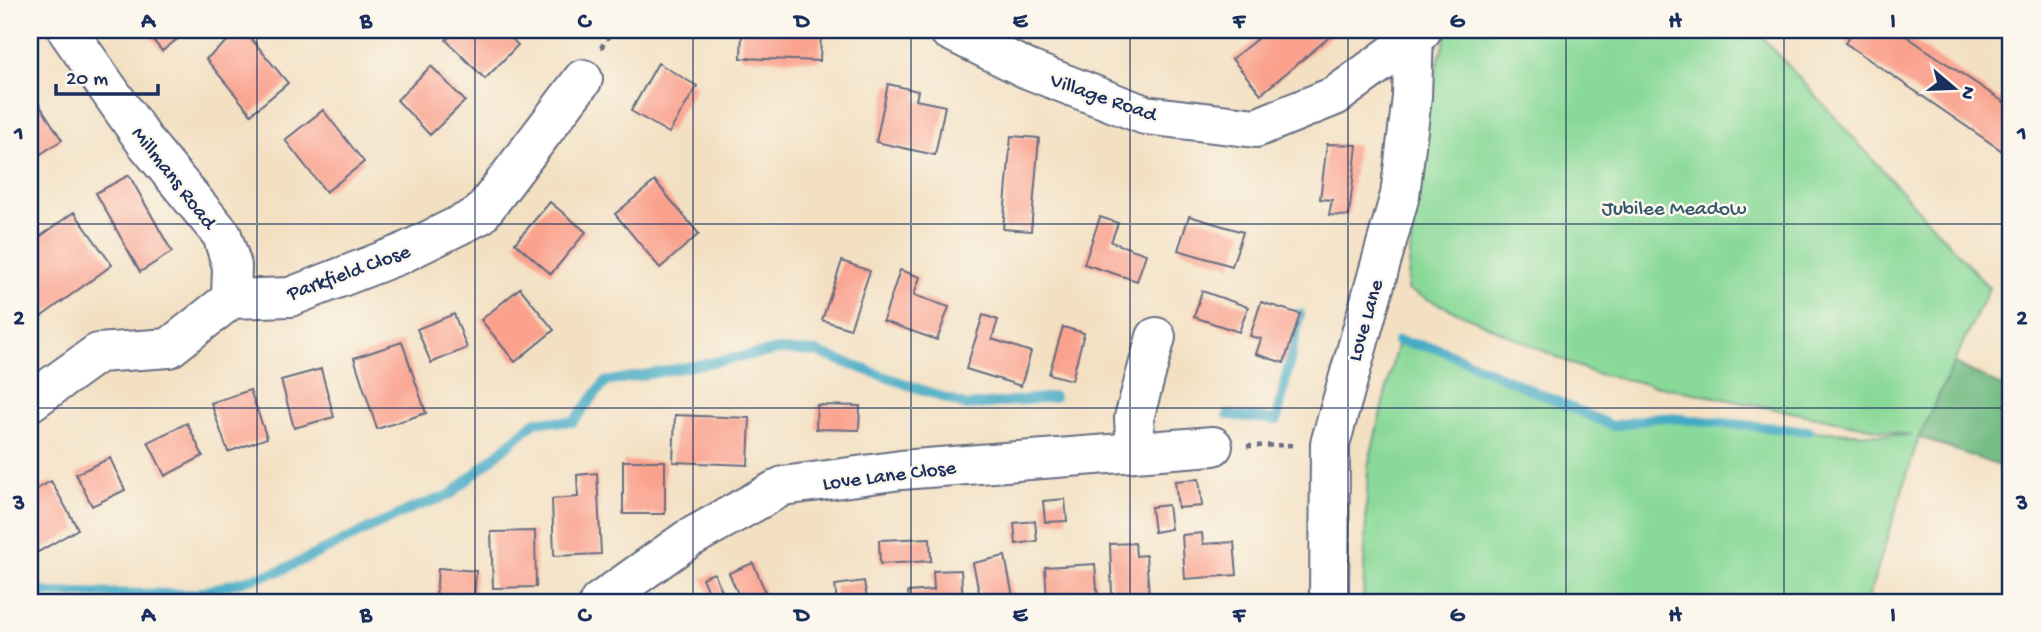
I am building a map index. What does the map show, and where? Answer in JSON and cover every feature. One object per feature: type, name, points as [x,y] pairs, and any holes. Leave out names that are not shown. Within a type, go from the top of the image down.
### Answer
[{"type":"street","name":"Millmans Road","points":[[68,30],[146,143],[222,235],[232,266],[231,299]]},
{"type":"street","name":"Village Road","points":[[948,30],[1027,69],[1145,114],[1256,128],[1335,96],[1416,33]]},
{"type":"street","name":"Love Lane","points":[[1329,602],[1330,444],[1400,195],[1412,97],[1416,33]]},
{"type":"street","name":"Parkfield Close","points":[[231,299],[290,297],[401,254],[480,215],[583,79]]},
{"type":"street","points":[[30,402],[98,353],[169,348],[231,299]]},
{"type":"street","points":[[1136,452],[1133,418],[1156,337]]},
{"type":"street","name":"Love Lane Close","points":[[599,602],[688,539],[783,486],[901,470],[1213,446]]},
{"type":"path","points":[[1213,446],[1330,444]]},
{"type":"green space","name":"Jubilee Meadow","points":[[1448,30],[1756,30],[1989,288],[1919,437],[1867,602],[1363,602],[1368,466],[1398,341],[1439,349],[1613,426],[1659,417],[1808,431],[1912,436],[1593,373],[1407,290],[1418,164],[1429,91]]},
{"type":"green space","points":[[1954,363],[2011,391],[2011,470],[1919,437]]},
{"type":"building","points":[[145,30],[189,30],[162,51]]},
{"type":"building","points":[[244,30],[288,83],[251,114],[206,59]]},
{"type":"building","points":[[456,30],[503,30],[518,45],[485,79],[446,40]]},
{"type":"building","points":[[742,30],[821,30],[820,61],[741,58]]},
{"type":"building","points":[[1268,30],[1338,30],[1261,94],[1232,59]]},
{"type":"building","points":[[1854,30],[1897,30],[2011,107],[2011,157],[1845,43]]},
{"type":"building","points":[[658,63],[697,86],[669,133],[631,111]]},
{"type":"building","points":[[431,66],[465,101],[430,135],[397,100]]},
{"type":"building","points":[[888,84],[918,91],[916,100],[945,106],[935,155],[876,142]]},
{"type":"building","points":[[30,90],[62,140],[30,161]]},
{"type":"building","points":[[323,110],[364,162],[326,192],[285,140]]},
{"type":"building","points":[[1011,136],[1039,138],[1031,231],[1003,229]]},
{"type":"building","points":[[1327,144],[1357,145],[1349,216],[1329,215],[1332,200],[1320,199]]},
{"type":"building","points":[[129,175],[172,252],[140,272],[96,193]]},
{"type":"building","points":[[655,181],[699,234],[660,268],[615,214]]},
{"type":"building","points":[[550,202],[586,232],[551,274],[515,243]]},
{"type":"building","points":[[74,212],[112,265],[31,324],[30,244]]},
{"type":"building","points":[[1189,216],[1243,232],[1232,266],[1178,250]]},
{"type":"building","points":[[1100,217],[1118,223],[1111,242],[1146,254],[1137,281],[1084,264]]},
{"type":"building","points":[[842,261],[870,271],[850,329],[822,320]]},
{"type":"building","points":[[900,270],[920,277],[914,295],[949,307],[937,340],[883,321]]},
{"type":"building","points":[[520,288],[554,330],[515,362],[481,320]]},
{"type":"building","points":[[1202,291],[1248,307],[1239,332],[1194,317]]},
{"type":"building","points":[[1261,302],[1300,314],[1284,363],[1256,354],[1261,339],[1250,336]]},
{"type":"building","points":[[454,314],[467,348],[431,363],[417,329]]},
{"type":"building","points":[[983,315],[998,320],[992,339],[1031,352],[1021,386],[966,369]]},
{"type":"building","points":[[1063,327],[1084,333],[1072,380],[1049,374]]},
{"type":"building","points":[[402,342],[426,413],[377,429],[354,358]]},
{"type":"building","points":[[321,369],[334,417],[294,428],[281,380]]},
{"type":"building","points":[[250,390],[267,438],[228,452],[211,403]]},
{"type":"building","points":[[817,405],[860,406],[859,430],[816,429]]},
{"type":"building","points":[[675,415],[750,418],[748,465],[673,462]]},
{"type":"building","points":[[187,423],[203,456],[165,476],[148,442]]},
{"type":"building","points":[[110,458],[125,490],[92,506],[76,474]]},
{"type":"building","points":[[623,461],[665,461],[665,514],[623,514]]},
{"type":"building","points":[[597,473],[601,554],[554,556],[552,499],[578,497],[577,475]]},
{"type":"building","points":[[1199,479],[1202,506],[1178,508],[1175,481]]},
{"type":"building","points":[[51,481],[78,529],[38,552],[30,537],[30,493]]},
{"type":"building","points":[[1065,499],[1067,521],[1045,522],[1043,501]]},
{"type":"building","points":[[1168,505],[1171,529],[1154,532],[1151,507]]},
{"type":"building","points":[[1035,521],[1037,541],[1016,544],[1014,523]]},
{"type":"building","points":[[535,531],[536,587],[493,588],[491,532]]},
{"type":"building","points":[[1202,533],[1203,544],[1234,542],[1237,575],[1185,579],[1182,535]]},
{"type":"building","points":[[930,538],[931,561],[880,564],[879,540]]},
{"type":"building","points":[[1135,543],[1136,556],[1146,555],[1149,594],[1112,596],[1110,544]]},
{"type":"building","points":[[1005,556],[1014,602],[981,602],[973,563]]},
{"type":"building","points":[[753,563],[765,591],[741,601],[729,573]]},
{"type":"building","points":[[1095,564],[1098,602],[1047,601],[1045,567]]},
{"type":"building","points":[[438,568],[476,571],[474,602],[436,602]]},
{"type":"building","points":[[961,570],[963,602],[909,602],[908,592],[934,590],[933,571]]},
{"type":"building","points":[[714,573],[722,591],[710,597],[702,578]]},
{"type":"building","points":[[864,581],[867,599],[877,597],[878,602],[837,602],[835,585]]},
{"type":"building","points":[[769,598],[795,598],[795,602],[769,602]]},
{"type":"waterway","points":[[1228,415],[1277,420],[1300,314]]},
{"type":"waterway","points":[[1398,341],[1439,349],[1613,426],[1659,417],[1808,431]]},
{"type":"waterway","points":[[30,589],[50,593],[194,594],[280,571],[413,508],[450,495],[536,421],[573,422],[605,382],[779,350],[816,352],[967,406],[1054,397]]}]
